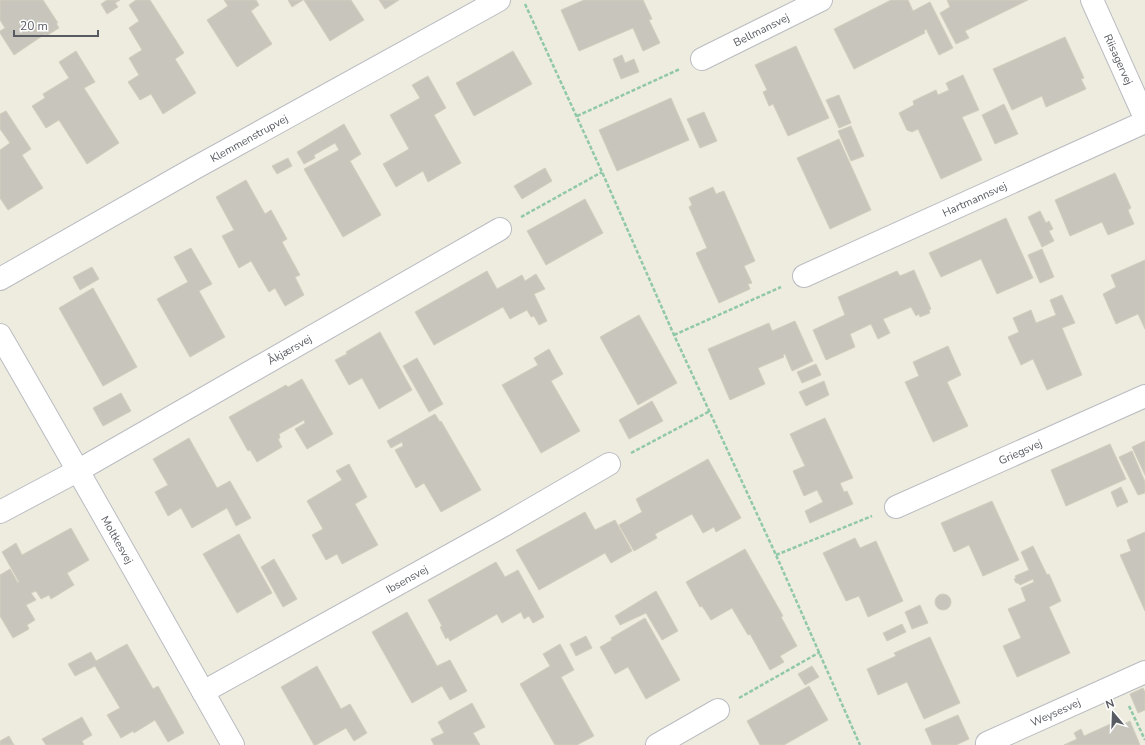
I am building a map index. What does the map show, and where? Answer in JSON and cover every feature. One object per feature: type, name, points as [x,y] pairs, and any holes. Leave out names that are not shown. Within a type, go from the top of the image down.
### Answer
[{"type":"street","name":"Klemmenstrupvej","points":[[0,279],[193,169],[499,0]]},
{"type":"street","name":"Bellmansvej","points":[[702,59],[821,0]]},
{"type":"street","name":"Riisagervej","points":[[1092,0],[1145,118]]},
{"type":"street","name":"Hartmannsvej","points":[[804,276],[1145,122]]},
{"type":"street","name":"Åkjærsvej","points":[[0,512],[79,470],[500,229]]},
{"type":"street","name":"Moltkesvej","points":[[0,335],[79,470],[233,745]]},
{"type":"street","name":"Griegsvej","points":[[896,507],[1145,396]]},
{"type":"street","name":"Ibsensvej","points":[[203,692],[499,528],[609,464]]},
{"type":"street","name":"Weysesvej","points":[[987,743],[1145,672]]},
{"type":"street","points":[[657,745],[718,710]]},
{"type":"path","points":[[524,0],[674,335],[820,652],[860,745]]},
{"type":"path","points":[[577,116],[702,59]]},
{"type":"path","points":[[500,229],[602,172]]},
{"type":"path","points":[[674,335],[804,276]]},
{"type":"path","points":[[609,464],[710,411]]},
{"type":"path","points":[[776,555],[896,507]]},
{"type":"path","points":[[718,710],[820,652]]},
{"type":"path","points":[[1119,684],[1145,740]]},
{"type":"building","points":[[0,0],[43,0],[58,23],[56,23],[59,28],[46,36],[45,34],[14,55],[0,33],[0,31],[5,28],[0,20]]},
{"type":"building","points":[[107,0],[120,0],[115,3],[118,7],[107,14],[101,4]]},
{"type":"building","points":[[136,0],[150,0],[184,53],[175,59],[196,93],[163,114],[151,94],[140,100],[128,82],[139,75],[129,58],[142,50],[129,28],[139,21],[129,5]]},
{"type":"building","points":[[224,0],[256,0],[259,5],[251,11],[272,44],[237,67],[207,20],[228,6]]},
{"type":"building","points":[[288,0],[303,0],[292,7]]},
{"type":"building","points":[[304,0],[351,0],[364,20],[330,41]]},
{"type":"building","points":[[379,0],[399,0],[385,9]]},
{"type":"building","points":[[584,0],[643,0],[652,19],[649,20],[660,43],[643,51],[633,28],[579,51],[561,10]]},
{"type":"building","points":[[891,0],[908,0],[913,11],[930,2],[953,48],[939,55],[926,29],[924,31],[925,33],[854,69],[834,29]]},
{"type":"building","points":[[947,0],[1028,0],[965,31],[969,38],[956,44],[940,13],[950,7]]},
{"type":"building","points":[[1065,37],[1084,78],[1081,79],[1086,89],[1046,107],[1042,96],[1012,110],[993,69]]},
{"type":"building","points":[[796,46],[829,118],[788,136],[773,104],[769,106],[763,92],[767,90],[755,65]]},
{"type":"building","points":[[76,51],[95,82],[84,88],[119,143],[87,164],[59,120],[46,128],[32,106],[45,98],[43,94],[69,78],[59,62]]},
{"type":"building","points":[[513,51],[532,84],[474,116],[456,83]]},
{"type":"building","points":[[622,55],[625,63],[634,59],[639,72],[621,79],[613,59]]},
{"type":"building","points":[[963,75],[979,110],[962,117],[982,160],[941,179],[918,129],[912,132],[907,130],[899,113],[914,105],[913,101],[936,90],[938,95],[949,90],[946,83]]},
{"type":"building","points":[[428,76],[446,108],[434,115],[461,163],[428,182],[423,171],[396,187],[383,164],[409,149],[390,115],[420,98],[412,85]]},
{"type":"building","points":[[839,95],[851,123],[839,128],[826,100]]},
{"type":"building","points":[[671,98],[689,140],[617,171],[599,130]]},
{"type":"building","points":[[1004,104],[1018,134],[995,144],[982,115]]},
{"type":"building","points":[[6,111],[31,149],[22,155],[43,188],[8,210],[0,198],[0,150],[10,143],[0,129],[0,114]]},
{"type":"building","points":[[704,112],[717,141],[700,148],[687,119]]},
{"type":"building","points":[[344,124],[361,154],[350,161],[381,215],[343,237],[304,169],[339,150],[335,143],[314,155],[315,158],[304,164],[297,152]]},
{"type":"building","points":[[851,126],[864,156],[851,161],[838,131]]},
{"type":"building","points":[[839,139],[871,210],[830,229],[797,158]]},
{"type":"building","points":[[288,158],[292,166],[277,174],[272,166]]},
{"type":"building","points":[[545,168],[552,181],[522,199],[514,186]]},
{"type":"building","points":[[1115,173],[1131,208],[1128,210],[1134,224],[1108,235],[1102,222],[1070,236],[1055,200]]},
{"type":"building","points":[[246,180],[265,214],[271,210],[287,239],[282,242],[300,275],[295,277],[304,295],[285,306],[275,288],[269,292],[251,261],[239,268],[222,236],[234,230],[216,197]]},
{"type":"building","points":[[713,187],[716,194],[724,191],[755,261],[744,266],[752,283],[748,284],[750,289],[719,303],[696,253],[707,248],[689,207],[692,205],[689,198]]},
{"type":"building","points":[[585,199],[603,233],[546,265],[527,231]]},
{"type":"building","points":[[1040,211],[1046,223],[1049,221],[1053,229],[1049,231],[1054,241],[1042,247],[1028,217]]},
{"type":"building","points":[[1006,218],[1033,278],[997,294],[981,259],[941,277],[929,253]]},
{"type":"building","points":[[191,248],[212,284],[199,291],[225,337],[190,357],[157,299],[188,282],[174,257]]},
{"type":"building","points":[[1042,249],[1054,277],[1040,283],[1028,255]]},
{"type":"building","points":[[1145,260],[1145,329],[1138,314],[1116,324],[1103,294],[1116,287],[1111,275]]},
{"type":"building","points":[[92,267],[99,279],[80,290],[73,277]]},
{"type":"building","points":[[914,270],[931,309],[929,310],[930,313],[920,317],[919,314],[916,316],[911,307],[883,319],[890,333],[878,339],[871,324],[850,334],[855,347],[826,360],[813,330],[845,315],[838,297],[897,271],[900,276]]},
{"type":"building","points":[[487,271],[497,289],[522,275],[525,281],[536,274],[545,289],[534,294],[547,321],[539,325],[534,316],[531,317],[527,310],[510,319],[503,307],[434,345],[415,312]]},
{"type":"building","points":[[93,288],[137,367],[103,386],[59,308]]},
{"type":"building","points":[[1062,295],[1075,323],[1062,328],[1082,375],[1047,390],[1033,359],[1021,365],[1008,337],[1019,332],[1013,318],[1031,310],[1036,323],[1056,315],[1050,300]]},
{"type":"building","points":[[639,315],[677,383],[638,405],[600,337]]},
{"type":"building","points":[[795,321],[813,361],[792,371],[785,354],[783,355],[784,357],[758,368],[765,384],[730,400],[708,349],[769,323],[772,331]]},
{"type":"building","points":[[380,332],[412,390],[379,409],[362,378],[349,385],[335,360],[347,354],[346,352]]},
{"type":"building","points":[[948,346],[961,375],[947,382],[968,426],[933,442],[905,382],[919,376],[913,362]]},
{"type":"building","points":[[549,349],[563,374],[551,381],[580,431],[541,453],[502,385],[538,365],[534,358]]},
{"type":"building","points":[[417,358],[443,404],[429,412],[403,366]]},
{"type":"building","points":[[816,364],[821,375],[802,383],[797,372]]},
{"type":"building","points":[[302,379],[333,434],[307,449],[295,429],[305,423],[304,420],[279,434],[280,438],[278,439],[282,447],[257,462],[250,450],[248,451],[229,417],[286,385],[288,387]]},
{"type":"building","points":[[824,381],[829,395],[806,406],[799,392]]},
{"type":"building","points":[[121,393],[131,411],[103,426],[93,408]]},
{"type":"building","points":[[652,401],[663,421],[629,439],[619,420]]},
{"type":"building","points":[[435,414],[440,422],[441,421],[481,490],[441,512],[424,483],[416,488],[395,450],[403,446],[402,442],[391,448],[387,441]]},
{"type":"building","points":[[825,418],[853,478],[840,483],[844,492],[847,491],[853,504],[810,523],[805,511],[823,502],[817,490],[804,496],[793,471],[805,466],[790,434]]},
{"type":"building","points":[[189,438],[217,488],[230,481],[251,518],[236,526],[227,508],[192,528],[181,508],[168,516],[155,492],[168,485],[153,459]]},
{"type":"building","points":[[1145,441],[1145,475],[1132,447]]},
{"type":"building","points":[[1110,444],[1126,479],[1066,506],[1051,470]]},
{"type":"building","points":[[1132,451],[1145,482],[1145,493],[1138,495],[1119,457]]},
{"type":"building","points":[[708,459],[741,518],[716,532],[714,527],[703,533],[692,514],[655,534],[657,538],[634,551],[619,525],[642,512],[636,499]]},
{"type":"building","points":[[349,464],[367,497],[355,504],[378,545],[342,564],[337,554],[326,560],[312,535],[323,529],[307,501],[342,480],[336,471]]},
{"type":"building","points":[[1121,487],[1128,502],[1117,507],[1111,492]]},
{"type":"building","points":[[992,501],[1019,560],[983,576],[969,545],[954,552],[941,523]]},
{"type":"building","points":[[585,512],[595,530],[615,520],[632,551],[611,563],[605,553],[539,590],[516,550]]},
{"type":"building","points":[[71,528],[89,560],[67,573],[74,585],[51,599],[49,595],[41,599],[36,591],[31,593],[36,600],[26,605],[35,620],[27,625],[29,629],[13,638],[0,616],[0,575],[10,569],[18,583],[19,582],[2,552],[16,543],[22,555]]},
{"type":"building","points":[[1145,532],[1145,611],[1120,555],[1131,551],[1127,540]]},
{"type":"building","points":[[239,534],[272,593],[237,613],[203,554]]},
{"type":"building","points":[[855,538],[860,548],[876,541],[903,601],[868,617],[859,596],[846,601],[823,553]]},
{"type":"building","points":[[1033,546],[1047,575],[1049,574],[1061,601],[1049,607],[1070,653],[1017,677],[1003,646],[1021,638],[1008,609],[1026,601],[1021,588],[1034,582],[1033,579],[1020,585],[1016,583],[1014,579],[1016,578],[1015,576],[1029,570],[1021,552]]},
{"type":"building","points":[[745,549],[783,616],[781,617],[797,646],[780,656],[784,662],[770,670],[750,634],[748,635],[732,608],[711,620],[702,606],[700,607],[686,582]]},
{"type":"building","points":[[274,559],[297,599],[283,607],[261,567]]},
{"type":"building","points":[[496,562],[505,577],[518,570],[544,617],[533,623],[529,616],[524,619],[521,612],[502,623],[497,614],[450,641],[448,637],[446,639],[440,627],[442,626],[428,600]]},
{"type":"building","points":[[656,591],[678,631],[662,640],[646,613],[620,625],[615,616]]},
{"type":"building","points":[[940,594],[946,594],[951,599],[949,608],[946,610],[940,610],[935,605],[935,599]]},
{"type":"building","points":[[920,605],[928,623],[912,629],[905,612]]},
{"type":"building","points":[[407,612],[437,666],[450,660],[467,691],[450,700],[442,686],[412,703],[372,632]]},
{"type":"building","points":[[645,618],[680,680],[646,699],[628,667],[615,674],[600,647],[612,640],[611,638]]},
{"type":"building","points":[[902,624],[906,632],[887,641],[883,633]]},
{"type":"building","points":[[586,636],[592,648],[576,656],[570,644]]},
{"type":"building","points":[[930,637],[960,703],[924,719],[907,682],[878,695],[867,669],[896,656],[894,653]]},
{"type":"building","points":[[127,644],[153,689],[158,686],[184,733],[168,742],[155,720],[134,733],[133,731],[121,738],[107,715],[120,708],[95,666],[75,676],[68,664],[91,652],[96,661]]},
{"type":"building","points":[[560,644],[574,670],[561,677],[594,736],[577,745],[555,745],[520,684],[550,666],[543,654]]},
{"type":"building","points":[[317,666],[341,709],[350,704],[367,733],[354,741],[346,728],[314,745],[281,687]]},
{"type":"building","points":[[812,666],[819,677],[805,685],[798,674]]},
{"type":"building","points":[[809,686],[828,720],[784,745],[760,745],[747,721]]},
{"type":"building","points":[[1143,688],[1145,692],[1145,710],[1138,713],[1130,694]]},
{"type":"building","points":[[472,703],[485,727],[473,733],[480,745],[434,745],[431,739],[444,733],[438,722]]},
{"type":"building","points":[[958,715],[969,739],[956,745],[932,745],[925,729]]},
{"type":"building","points":[[82,717],[92,735],[82,741],[84,745],[46,745],[42,739]]},
{"type":"building","points":[[1117,721],[1120,726],[1130,721],[1140,745],[1064,745],[1077,739],[1074,733],[1081,729],[1084,736]]},
{"type":"building","points":[[9,736],[14,745],[0,745],[0,741]]}]
